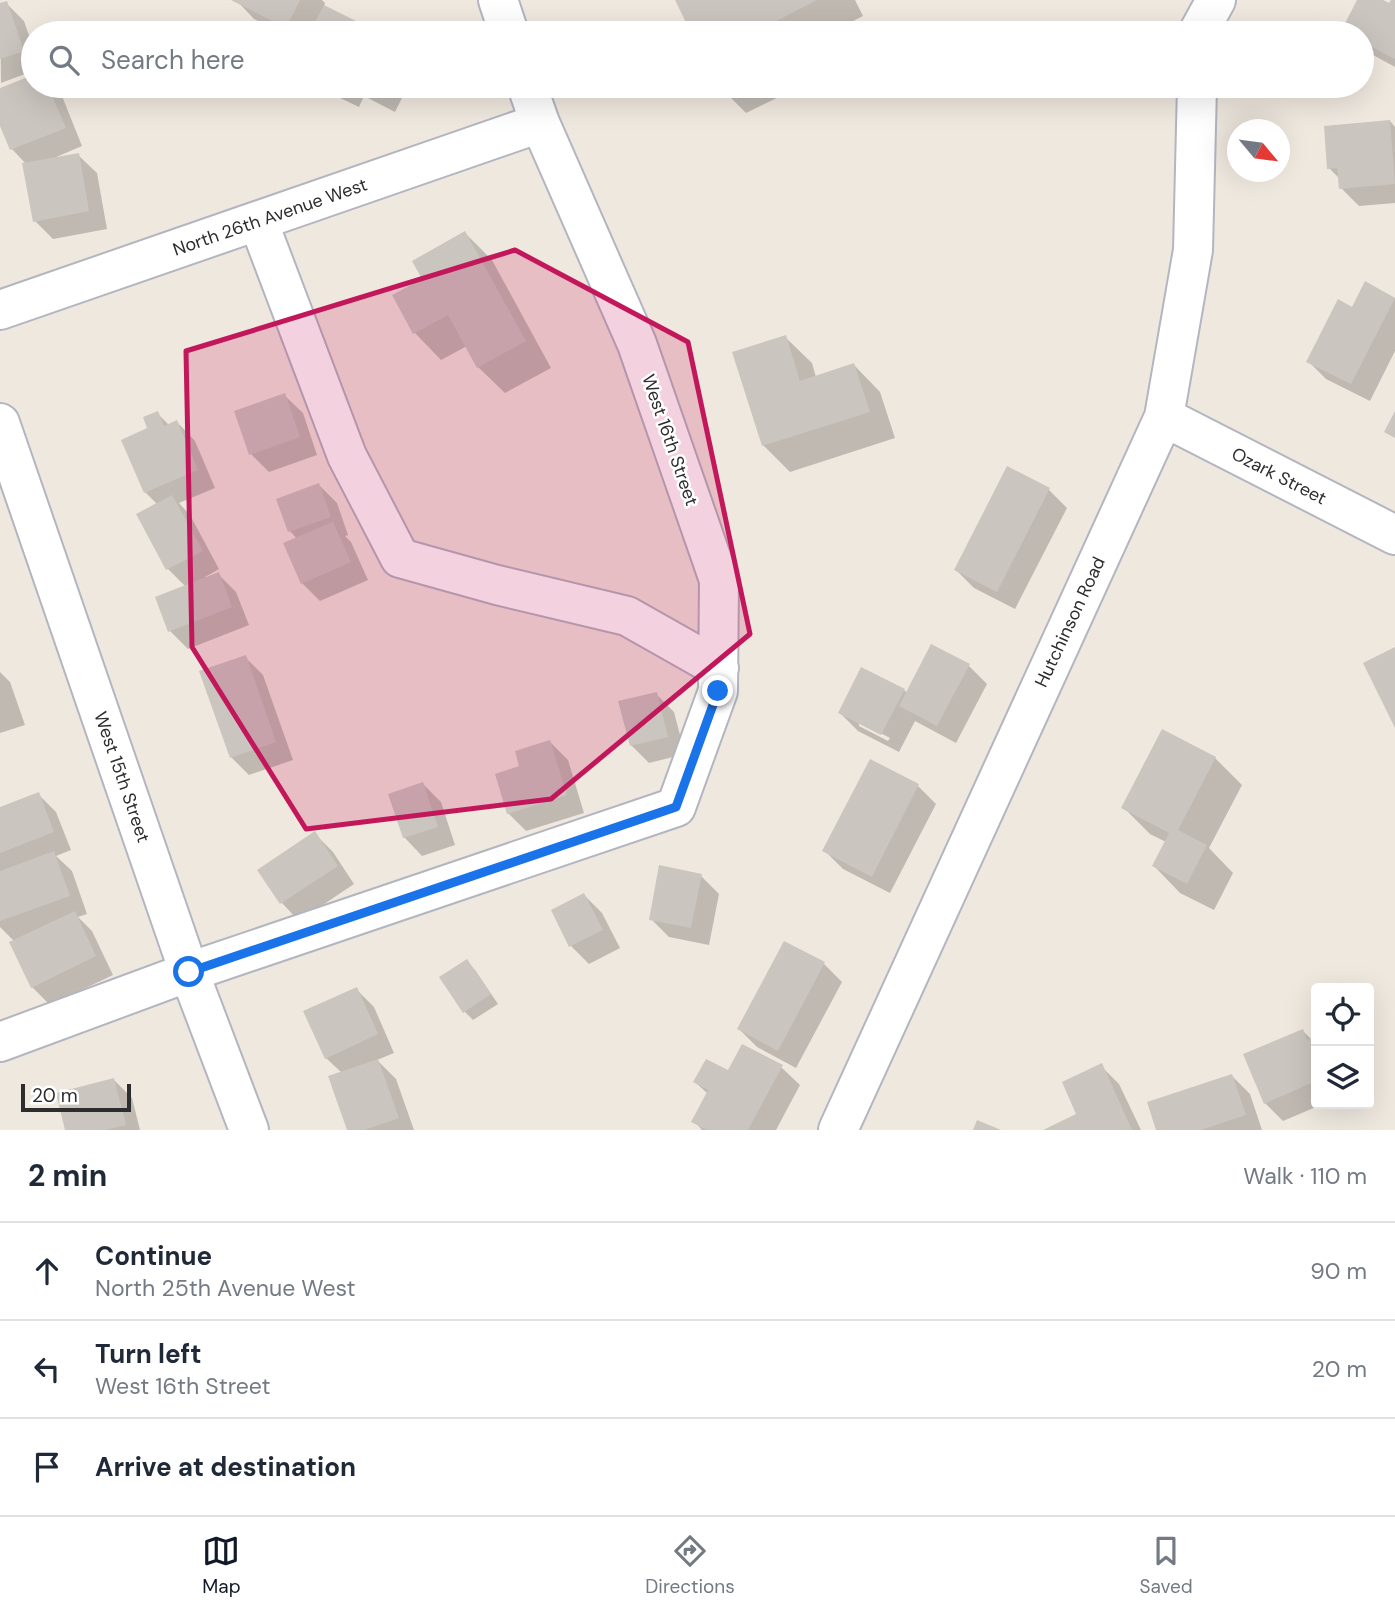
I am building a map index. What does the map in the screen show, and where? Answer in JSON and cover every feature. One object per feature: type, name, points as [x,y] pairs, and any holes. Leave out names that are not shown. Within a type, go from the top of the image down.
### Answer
[{"type":"street","points":[[498,0],[505,21]]},
{"type":"street","name":"West 16th Street","points":[[189,972],[676,807],[718,691],[719,580],[637,344],[531,98]]},
{"type":"street","name":"Hutchinson Road","points":[[838,1130],[1164,417],[1193,250],[1197,98]]},
{"type":"street","name":"North 26th Avenue West","points":[[0,310],[540,123]]},
{"type":"street","points":[[258,221],[347,456],[400,558],[497,585],[627,616],[719,668]]},
{"type":"street","name":"Ozark Street","points":[[1164,417],[1395,535]]},
{"type":"street","name":"West 15th Street","points":[[0,423],[189,972],[249,1130]]},
{"type":"street","points":[[0,1042],[189,972]]},
{"type":"highlighted area","points":[[515,250],[688,342],[750,634],[551,799],[306,829],[192,647],[186,351]]},
{"type":"building","points":[[231,0],[300,0],[290,21],[272,21]]},
{"type":"building","points":[[675,0],[817,0],[776,21],[685,21]]},
{"type":"building","points":[[1357,0],[1383,0],[1389,3],[1395,0],[1395,59],[1374,48],[1374,21],[1346,21]]},
{"type":"building","points":[[7,1],[21,42],[21,52],[0,59],[0,3]]},
{"type":"building","points":[[324,5],[356,21],[315,21]]},
{"type":"building","points":[[21,80],[21,98],[53,98],[66,128],[10,150],[0,126],[0,88]]},
{"type":"building","points":[[1390,120],[1395,184],[1339,189],[1337,168],[1327,169],[1324,126]]},
{"type":"building","points":[[79,153],[89,211],[33,222],[22,163]]},
{"type":"building","points":[[465,231],[526,341],[477,368],[448,315],[413,334],[392,295],[422,279],[412,261]]},
{"type":"building","points":[[1365,281],[1395,298],[1351,384],[1306,362],[1338,299],[1352,307]]},
{"type":"building","points":[[786,335],[800,381],[854,363],[870,412],[762,446],[732,352]]},
{"type":"building","points":[[285,393],[300,437],[249,455],[234,411]]},
{"type":"building","points":[[158,411],[164,426],[177,420],[198,470],[144,493],[121,440],[147,428],[143,417]]},
{"type":"building","points":[[1395,411],[1395,438],[1384,432]]},
{"type":"building","points":[[1007,466],[1050,488],[997,592],[954,570]]},
{"type":"building","points":[[319,483],[331,517],[288,532],[276,499]]},
{"type":"building","points":[[172,495],[203,551],[166,570],[136,514]]},
{"type":"building","points":[[333,522],[351,562],[301,584],[283,543]]},
{"type":"building","points":[[219,572],[232,607],[168,632],[155,597]]},
{"type":"building","points":[[931,644],[970,664],[937,726],[899,706]]},
{"type":"building","points":[[1395,647],[1395,728],[1363,663]]},
{"type":"building","points":[[246,655],[276,742],[230,758],[199,671]]},
{"type":"building","points":[[861,667],[905,689],[881,735],[838,713]]},
{"type":"building","points":[[657,692],[668,737],[630,746],[618,701]]},
{"type":"building","points":[[1162,729],[1216,757],[1178,830],[1207,845],[1187,884],[1152,866],[1169,833],[1121,808]]},
{"type":"building","points":[[550,740],[567,795],[507,814],[495,774],[519,766],[515,751]]},
{"type":"building","points":[[870,759],[919,784],[872,877],[822,851]]},
{"type":"building","points":[[423,782],[438,827],[403,838],[388,794]]},
{"type":"building","points":[[39,792],[54,832],[0,853],[0,807]]},
{"type":"building","points":[[315,831],[338,866],[280,904],[257,870]]},
{"type":"building","points":[[54,851],[70,896],[0,921],[0,871]]},
{"type":"building","points":[[659,865],[702,874],[691,928],[649,920]]},
{"type":"building","points":[[584,893],[603,930],[569,947],[551,910]]},
{"type":"building","points":[[75,911],[96,956],[31,988],[9,942]]},
{"type":"building","points":[[784,941],[825,962],[778,1051],[737,1029]]},
{"type":"building","points":[[467,959],[491,994],[463,1013],[439,977]]},
{"type":"building","points":[[357,987],[378,1034],[325,1059],[303,1011]]},
{"type":"building","points":[[1303,1029],[1307,1040],[1311,1038],[1311,1083],[1264,1104],[1243,1054]]},
{"type":"building","points":[[742,1044],[783,1065],[748,1130],[707,1130],[691,1122],[708,1090],[693,1082],[706,1059],[728,1070]]},
{"type":"building","points":[[378,1059],[399,1118],[364,1130],[347,1130],[328,1076]]},
{"type":"building","points":[[1102,1063],[1132,1130],[1043,1130],[1076,1114],[1062,1082]]},
{"type":"building","points":[[1232,1074],[1246,1115],[1201,1130],[1156,1130],[1147,1102]]},
{"type":"building","points":[[114,1078],[126,1125],[106,1130],[65,1130],[56,1093]]},
{"type":"building","points":[[977,1120],[1001,1130],[973,1130]]},
{"type":"route","points":[[189,972],[676,807],[718,691]]}]
